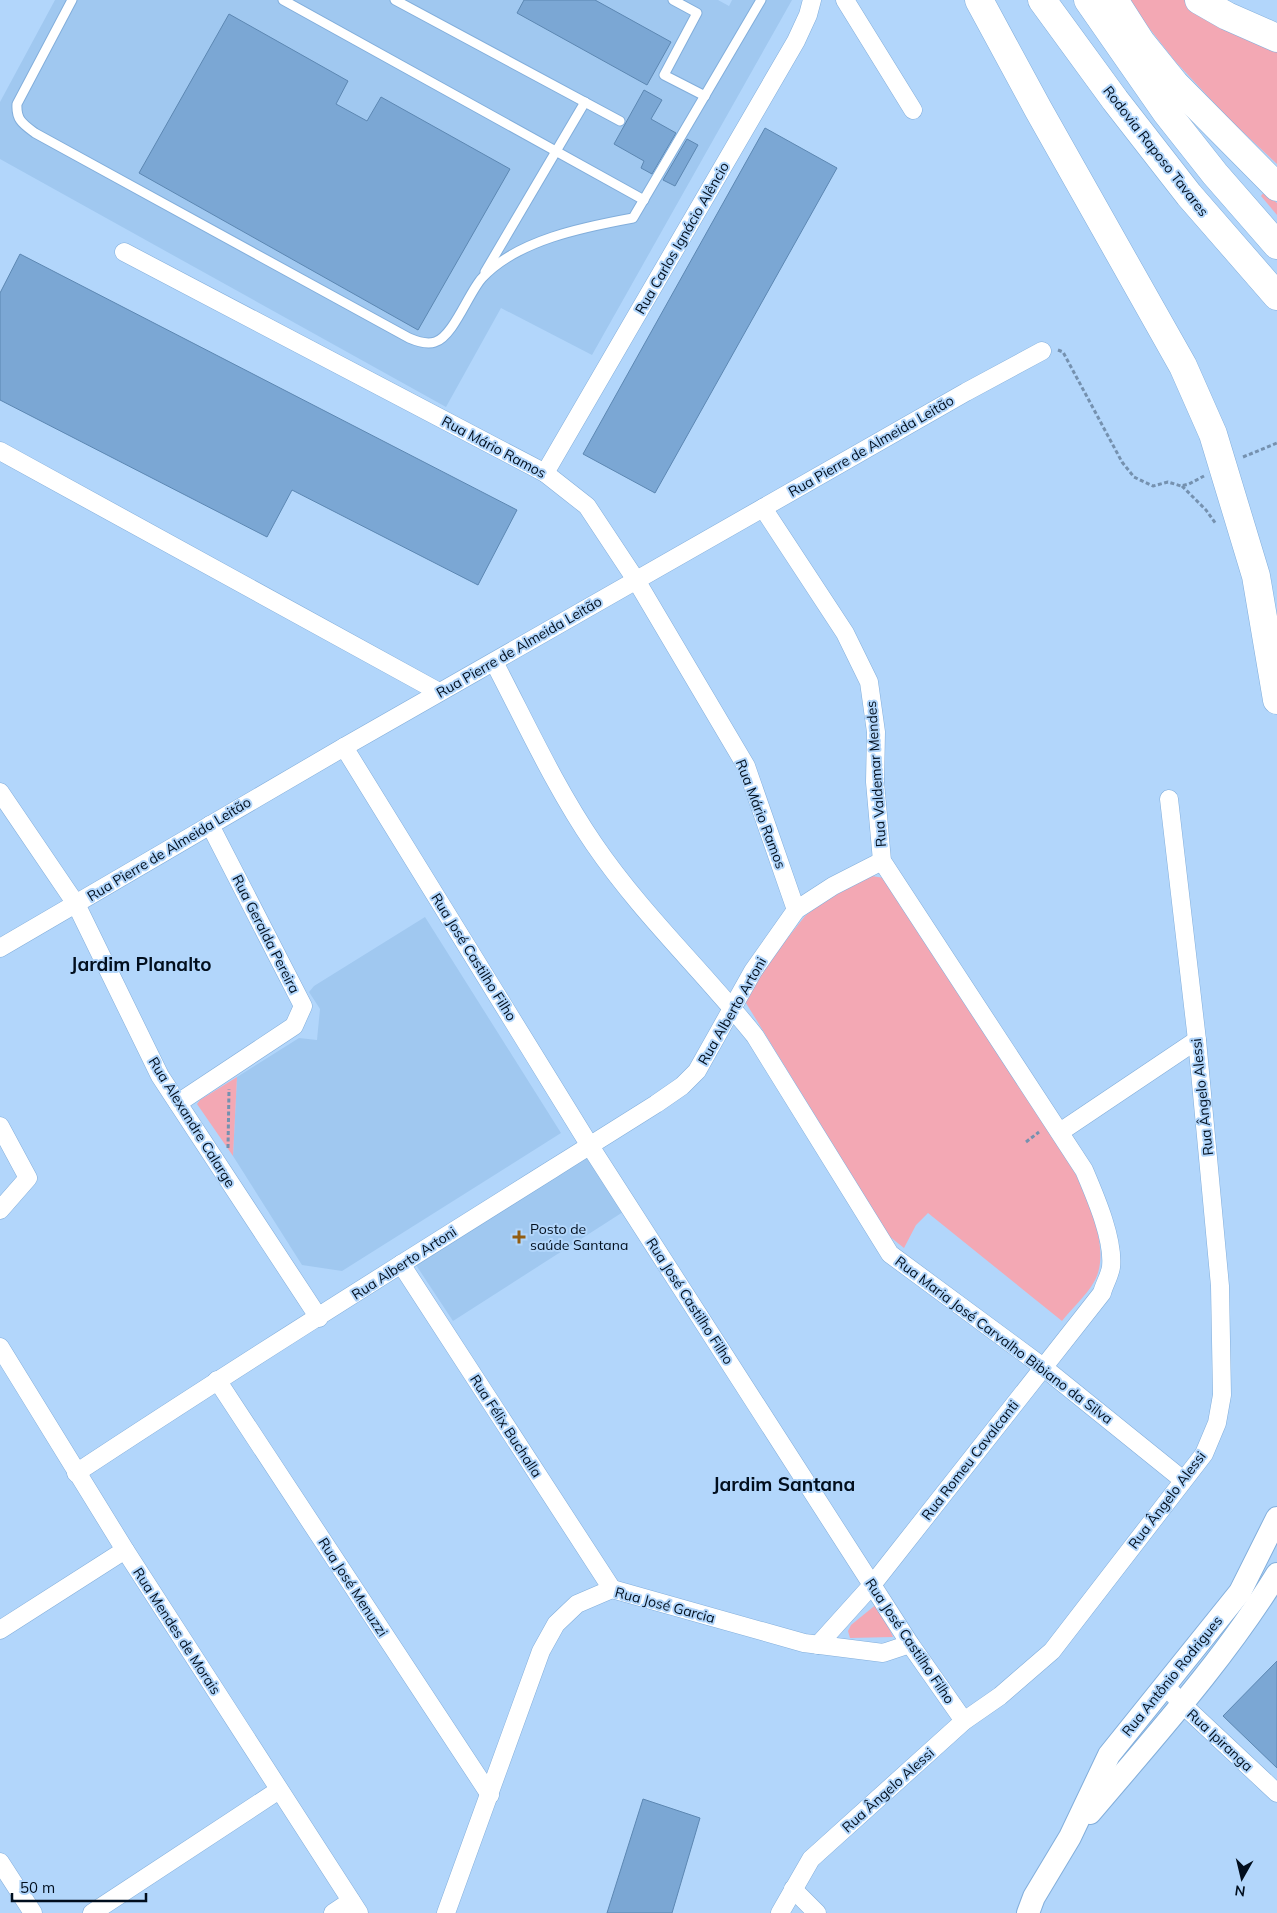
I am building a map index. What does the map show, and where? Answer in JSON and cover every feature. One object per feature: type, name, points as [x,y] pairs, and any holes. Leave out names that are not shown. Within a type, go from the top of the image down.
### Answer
[{"type":"highway","points":[[979,0],[1043,118],[1183,366],[1213,434],[1256,576],[1277,700]]},
{"type":"highway","name":"Rodovia Raposo Tavares","points":[[1042,0],[1115,100],[1189,195],[1277,296]]},
{"type":"highway","points":[[1088,0],[1166,112],[1215,174],[1277,245]]},
{"type":"highway","points":[[1114,0],[1141,42],[1174,84],[1277,187]]},
{"type":"highway","points":[[1199,0],[1227,16],[1277,38]]},
{"type":"highway","points":[[1276,696],[1277,680]]},
{"type":"street","name":"Rua Carlos Ignácio Alêncio","points":[[545,473],[796,41],[808,15],[812,0]]},
{"type":"street","points":[[845,0],[913,110]]},
{"type":"street","name":"Rua Mário Ramos","points":[[124,252],[545,473],[587,506],[636,580],[746,766],[796,910]]},
{"type":"street","name":"Rua Pierre de Almeida Leitão","points":[[0,948],[344,746],[966,392],[1042,351]]},
{"type":"street","points":[[0,451],[439,692]]},
{"type":"street","name":"Rua Valdemar Mendes","points":[[763,508],[845,633],[869,682],[876,732],[875,782],[882,861]]},
{"type":"street","name":"Rua Maria José Carvalho Bibiano da Silva","points":[[494,662],[564,797],[595,845],[637,898],[755,1036],[890,1254],[1043,1367],[1183,1480]]},
{"type":"street","name":"Rua José Castilho Filho","points":[[344,746],[590,1146],[910,1644],[964,1722]]},
{"type":"street","name":"Rua Alexandre Calarge","points":[[0,792],[76,904],[160,1076],[318,1318]]},
{"type":"street","name":"Rua Ângelo Alessi","points":[[780,1913],[812,1859],[964,1722],[1000,1696],[1052,1650],[1204,1454],[1217,1423],[1222,1395],[1220,1286],[1197,1040],[1169,799]]},
{"type":"street","name":"Rua Geralda Pereira","points":[[178,1103],[294,1026],[303,1006],[210,824]]},
{"type":"street","points":[[882,861],[1060,1132],[1197,1040]]},
{"type":"street","name":"Rua Alberto Artoni","points":[[76,1473],[217,1380],[318,1318],[682,1086],[697,1071],[753,971],[796,910],[833,886],[882,861]]},
{"type":"street","points":[[0,1126],[28,1178],[0,1210]]},
{"type":"street","name":"Rua Romeu Cavalcanti","points":[[818,1645],[872,1585],[1102,1293],[1111,1268],[1108,1239],[1099,1206],[1084,1170],[1060,1132]]},
{"type":"street","name":"Rua Félix Buchalla","points":[[401,1264],[612,1589]]},
{"type":"street","name":"Rua Mendes de Morais","points":[[0,1346],[76,1473],[278,1790],[355,1907]]},
{"type":"street","name":"Rua José Menuzzi","points":[[217,1380],[490,1795]]},
{"type":"street","name":"Rua Antônio Rodrigues","points":[[1070,1837],[1182,1704],[1249,1598],[1275,1526]]},
{"type":"street","points":[[0,1630],[125,1550]]},
{"type":"street","name":"Rua Antônio Rodrigues","points":[[1028,1913],[1034,1897],[1070,1837],[1109,1756],[1165,1685],[1249,1598],[1277,1574]]},
{"type":"street","name":"Rua José Garcia","points":[[446,1913],[541,1651],[556,1624],[577,1604],[612,1589],[804,1643],[883,1653],[910,1644]]},
{"type":"street","name":"Rua Ipiranga","points":[[1165,1685],[1182,1704],[1277,1793]]},
{"type":"street","points":[[92,1913],[278,1790]]},
{"type":"street","points":[[0,1862],[33,1913]]},
{"type":"street","points":[[793,1889],[817,1913]]},
{"type":"street","points":[[333,1913],[355,1907]]},
{"type":"lane","points":[[72,0],[17,104],[16,116],[21,124],[409,338],[421,342],[435,342],[446,335],[482,278],[585,102]]},
{"type":"lane","points":[[283,0],[644,200]]},
{"type":"lane","points":[[395,0],[620,121]]},
{"type":"lane","points":[[672,0],[697,13],[664,75],[705,96]]},
{"type":"lane","points":[[482,278],[515,251],[598,224],[634,218],[761,0]]},
{"type":"path","points":[[1042,351],[1052,348],[1063,352],[1122,462],[1134,477],[1153,486],[1168,482],[1181,486],[1188,484],[1223,466],[1277,443]]},
{"type":"path","points":[[228,1179],[229,1069]]},
{"type":"shaded area","points":[[55,0],[718,0],[729,6],[732,0],[792,0],[592,355],[501,308],[446,407],[0,159],[0,102]]},
{"type":"shaded area","points":[[1127,0],[1184,0],[1215,18],[1277,46],[1277,164],[1229,119],[1175,61]]},
{"type":"shaded area","points":[[1264,192],[1277,203],[1277,215],[1261,196]]},
{"type":"shaded area","points":[[872,876],[884,878],[1073,1169],[1091,1209],[1099,1240],[1099,1269],[1091,1287],[1062,1321],[928,1213],[916,1225],[904,1248],[889,1236],[746,1003],[749,987],[805,916],[839,889]]},
{"type":"shaded area","points":[[425,917],[561,1133],[342,1271],[302,1265],[233,1156],[237,1077],[299,1038],[317,1040],[320,1009],[309,992],[314,986]]},
{"type":"shaded area","points":[[237,1077],[233,1156],[197,1104],[200,1100]]},
{"type":"shaded area","name":"Posto de saúde Santana","points":[[584,1153],[623,1212],[453,1321],[414,1262]]},
{"type":"shaded area","points":[[878,1603],[893,1637],[850,1638],[848,1631],[851,1625]]},
{"type":"building","points":[[524,0],[595,0],[671,42],[647,85],[517,13]]},
{"type":"building","points":[[229,14],[348,81],[336,104],[367,121],[381,97],[510,169],[418,330],[139,173]]},
{"type":"building","points":[[644,90],[662,100],[651,119],[676,133],[652,174],[641,168],[644,161],[614,144]]},
{"type":"building","points":[[765,128],[837,168],[655,493],[583,454]]},
{"type":"building","points":[[687,139],[698,145],[675,186],[663,180]]},
{"type":"building","points":[[20,254],[517,510],[478,585],[292,490],[267,537],[0,400],[0,293]]},
{"type":"building","points":[[1277,1661],[1277,1768],[1223,1716]]},
{"type":"building","points":[[643,1799],[700,1818],[672,1913],[607,1913]]},
{"type":"place","name":"Posto de saúde Santana","points":[[519,1237]]},
{"type":"district","name":"Jardim Planalto","points":[[141,964]]},
{"type":"district","name":"Jardim Santana","points":[[784,1484]]}]
